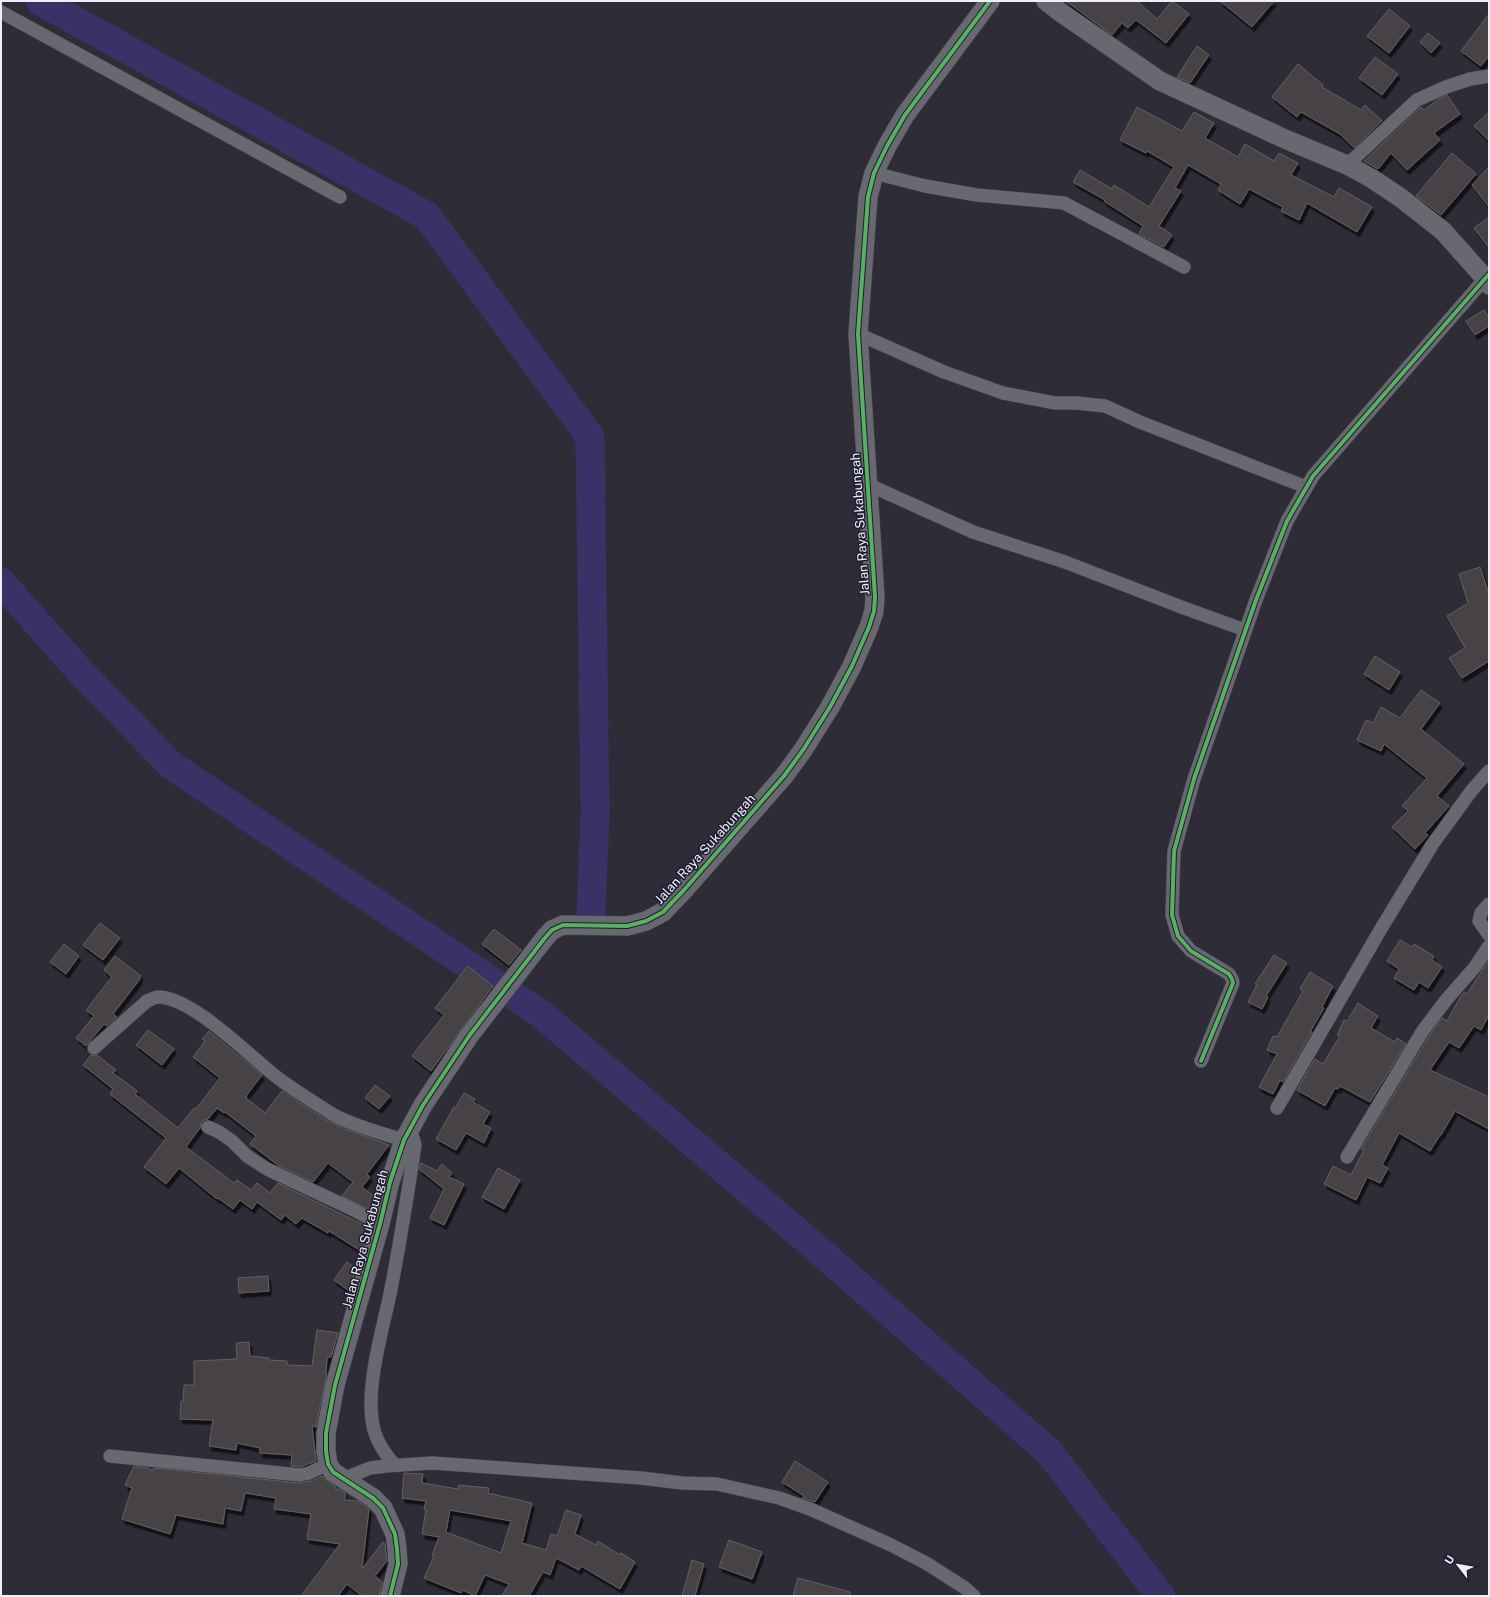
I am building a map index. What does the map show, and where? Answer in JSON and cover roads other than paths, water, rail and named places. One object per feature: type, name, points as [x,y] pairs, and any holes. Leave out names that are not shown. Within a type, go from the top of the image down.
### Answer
[{"type":"street","name":"Jalan Raya Sukabungah","points":[[328,1464],[326,1433],[336,1385],[390,1182],[406,1136],[423,1105],[469,1036],[552,930],[563,925],[627,926],[646,921],[663,912],[784,776],[803,750],[830,707],[852,666],[874,611],[875,597],[858,334],[868,197],[874,173],[887,146],[905,115],[990,1]]},
{"type":"street","points":[[1046,1],[1066,17],[1160,81],[1285,139],[1347,165],[1401,198],[1443,231],[1487,279],[1313,476],[1287,521],[1256,600],[1194,779],[1174,851],[1172,915],[1178,936],[1191,951],[1229,974],[1233,983],[1201,1061]]},
{"type":"street","points":[[1,12],[340,197]]},
{"type":"street","points":[[1347,165],[1417,100],[1446,87],[1470,79],[1489,76]]},
{"type":"street","points":[[874,173],[925,186],[977,195],[1064,203],[1184,267]]},
{"type":"street","points":[[858,334],[944,372],[1003,393],[1055,403],[1078,403],[1105,406],[1140,422],[1306,487]]},
{"type":"street","points":[[867,484],[972,532],[1066,562],[1184,608],[1246,630]]},
{"type":"street","points":[[1277,1108],[1382,927],[1432,845],[1472,790],[1489,771]]},
{"type":"street","points":[[1489,904],[1481,913],[1479,921],[1489,935]]},
{"type":"street","points":[[1347,1158],[1422,1032],[1475,967],[1489,946]]},
{"type":"street","points":[[94,1048],[147,1001],[157,997],[170,999],[191,1009],[235,1041],[278,1078],[334,1115],[375,1132],[413,1138],[415,1146],[400,1245],[377,1355],[371,1394],[372,1420],[376,1439],[395,1465]]},
{"type":"street","points":[[208,1127],[219,1132],[232,1141],[247,1156],[267,1169],[328,1197],[380,1224]]},
{"type":"street","points":[[110,1456],[300,1475],[320,1469],[328,1464],[333,1472],[373,1498],[382,1508],[395,1534],[398,1564],[390,1596]]},
{"type":"street","points":[[343,1479],[370,1468],[432,1463],[561,1472],[682,1483],[717,1484],[758,1492],[810,1509],[890,1544],[932,1568],[974,1596]]},
{"type":"waterway","points":[[40,1],[427,216],[590,437],[595,813],[591,913]]},
{"type":"waterway","points":[[1,582],[78,669],[171,765],[541,1014],[807,1240],[1048,1451],[1161,1596]]}]
